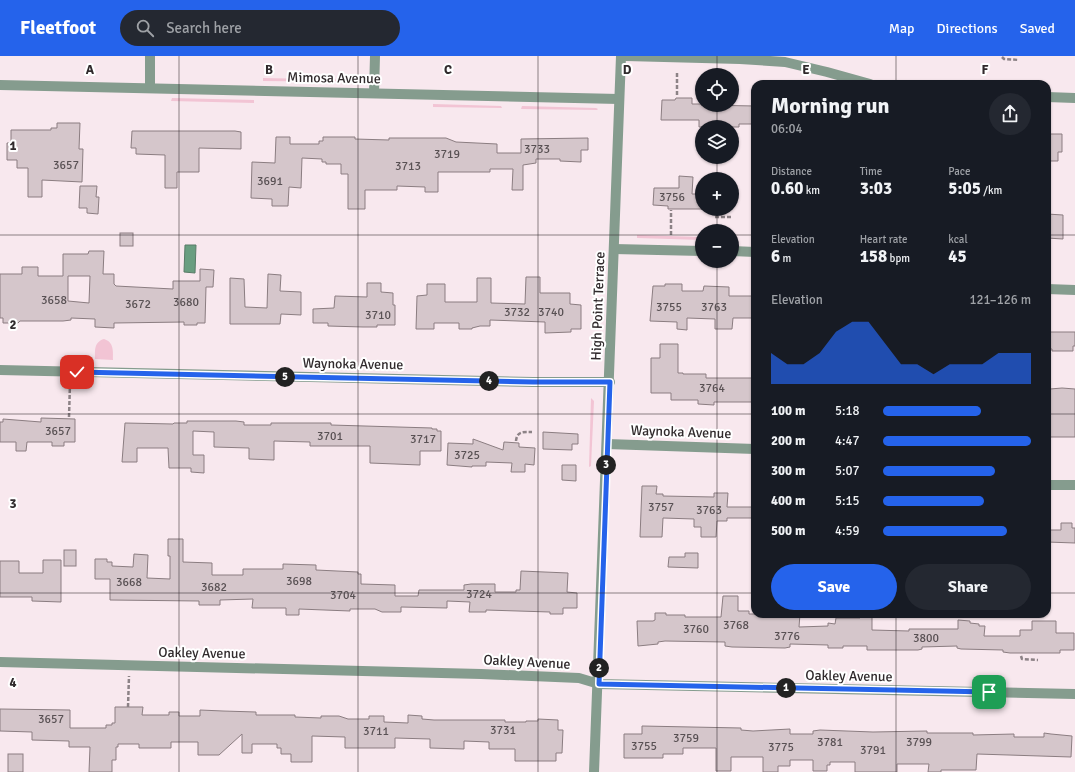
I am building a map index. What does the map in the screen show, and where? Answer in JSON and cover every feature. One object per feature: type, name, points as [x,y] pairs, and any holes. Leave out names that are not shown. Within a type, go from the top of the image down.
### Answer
[{"type":"street","points":[[150,56],[150,88]]},
{"type":"street","points":[[374,93],[375,56]]},
{"type":"street","name":"High Point Terrace","points":[[594,772],[599,684],[621,56]]},
{"type":"street","points":[[626,56],[740,59],[785,62],[856,80]]},
{"type":"street","name":"Mimosa Avenue","points":[[0,86],[620,99]]},
{"type":"street","points":[[1051,97],[1075,98]]},
{"type":"street","points":[[614,249],[695,251]]},
{"type":"street","points":[[739,251],[751,252]]},
{"type":"street","points":[[1051,289],[1075,290]]},
{"type":"street","name":"Waynoka Avenue","points":[[0,370],[533,382],[610,382]]},
{"type":"street","name":"Waynoka Avenue","points":[[607,444],[751,449]]},
{"type":"street","points":[[1051,485],[1075,485]]},
{"type":"street","name":"Oakley Avenue","points":[[0,662],[481,674],[579,678],[599,684],[1075,694]]},
{"type":"path","points":[[1002,57],[1004,59],[1019,60]]},
{"type":"path","points":[[677,71],[677,95]]},
{"type":"path","points":[[671,210],[671,235]]},
{"type":"path","points":[[715,217],[733,217]]},
{"type":"path","points":[[70,383],[70,417]]},
{"type":"path","points":[[516,442],[517,435],[520,433],[532,432]]},
{"type":"path","points":[[1021,656],[1022,659],[1038,660]]},
{"type":"path","points":[[128,706],[129,676]]},
{"type":"shaded area","points":[[263,78],[359,80],[359,82],[263,81]]},
{"type":"shaded area","points":[[172,98],[254,100],[254,103],[171,101]]},
{"type":"shaded area","points":[[433,104],[501,106],[502,108],[433,107]]},
{"type":"shaded area","points":[[522,106],[596,108],[598,109],[521,109]]},
{"type":"shaded area","points":[[637,235],[695,237],[695,240],[637,238]]},
{"type":"shaded area","points":[[185,245],[196,245],[195,273],[184,272]]},
{"type":"shaded area","points":[[104,339],[110,342],[113,350],[113,360],[95,359],[97,344]]},
{"type":"shaded area","points":[[591,398],[594,401],[591,466],[589,467]]},
{"type":"building","points":[[692,98],[692,104],[695,104],[695,112],[739,112],[739,106],[751,106],[751,124],[739,124],[739,120],[661,120],[662,100]]},
{"type":"building","points":[[57,123],[80,123],[79,149],[83,149],[82,182],[42,180],[42,197],[28,197],[28,168],[17,168],[17,160],[7,160],[7,143],[11,143],[11,130],[51,130],[51,128],[57,128]]},
{"type":"building","points":[[132,131],[235,131],[241,132],[241,149],[199,148],[199,172],[177,172],[177,188],[165,188],[165,155],[136,154],[136,148],[131,148]]},
{"type":"building","points":[[1051,134],[1062,134],[1062,152],[1058,152],[1058,161],[1051,161]]},
{"type":"building","points":[[276,137],[290,137],[290,144],[319,144],[319,141],[323,141],[323,137],[355,137],[355,139],[389,140],[389,138],[446,138],[456,142],[497,144],[497,153],[521,153],[521,139],[588,138],[588,150],[581,150],[581,162],[560,161],[560,159],[536,159],[536,163],[523,165],[523,190],[512,190],[513,169],[490,169],[490,172],[438,172],[438,192],[425,192],[425,187],[397,186],[397,190],[365,190],[365,209],[348,209],[348,174],[341,174],[341,164],[326,164],[326,162],[322,162],[322,159],[302,158],[301,188],[289,187],[288,206],[272,206],[272,199],[251,198],[252,162],[275,163]]},
{"type":"building","points":[[679,176],[693,177],[692,194],[695,194],[695,209],[668,209],[668,206],[653,205],[654,188],[679,188]]},
{"type":"building","points":[[80,186],[97,186],[96,197],[99,197],[98,214],[87,213],[87,208],[79,208]]},
{"type":"building","points":[[1051,214],[1063,215],[1063,239],[1051,238]]},
{"type":"building","points":[[120,233],[133,233],[133,246],[120,246]]},
{"type":"building","points":[[89,251],[104,251],[103,274],[114,274],[114,284],[116,286],[173,289],[173,281],[200,281],[200,269],[214,270],[213,287],[206,287],[205,323],[197,323],[197,325],[184,325],[184,322],[114,323],[114,328],[95,327],[95,319],[71,318],[71,320],[63,321],[20,321],[18,323],[3,323],[3,318],[0,318],[0,274],[22,274],[22,267],[38,267],[38,276],[63,276],[63,254],[88,254]],"holes":[[[68,276],[90,276],[89,303],[68,301]]]},
{"type":"building","points":[[268,274],[281,275],[280,291],[301,292],[301,315],[281,314],[280,324],[230,324],[230,278],[244,279],[245,307],[267,308]]},
{"type":"building","points":[[526,277],[540,277],[540,293],[570,293],[570,304],[581,305],[581,329],[571,329],[571,332],[545,333],[545,322],[490,320],[490,326],[480,326],[472,329],[459,329],[459,323],[434,323],[434,329],[416,329],[417,296],[427,295],[427,284],[445,284],[445,302],[477,302],[477,278],[491,278],[491,303],[525,304]]},
{"type":"building","points":[[367,283],[381,283],[381,292],[393,293],[393,305],[395,305],[395,325],[363,327],[328,326],[328,323],[313,323],[313,309],[334,308],[335,296],[367,297]]},
{"type":"building","points":[[665,284],[682,284],[682,291],[703,291],[704,286],[729,287],[729,296],[751,296],[751,318],[733,318],[732,329],[715,329],[715,319],[687,318],[687,330],[677,329],[677,322],[650,321],[653,286],[665,286]]},
{"type":"building","points":[[1051,332],[1075,332],[1075,346],[1073,346],[1073,351],[1052,351]]},
{"type":"building","points":[[660,344],[678,344],[678,373],[706,374],[706,378],[751,378],[751,402],[714,402],[714,405],[698,404],[698,400],[671,400],[671,393],[651,393],[651,358],[660,358]]},
{"type":"building","points":[[1051,389],[1075,389],[1075,437],[1051,437]]},
{"type":"building","points":[[41,418],[75,419],[75,442],[64,442],[64,446],[52,446],[52,442],[27,442],[26,451],[16,451],[16,442],[0,442],[0,422],[3,422],[3,419],[41,422]]},
{"type":"building","points":[[187,421],[236,421],[244,422],[244,425],[271,425],[271,423],[331,423],[331,425],[432,428],[437,429],[437,431],[441,431],[441,451],[420,451],[420,465],[370,463],[370,446],[310,446],[310,442],[274,441],[274,460],[249,459],[249,448],[214,447],[214,432],[193,431],[193,455],[204,455],[204,473],[191,472],[191,468],[169,468],[168,448],[137,448],[137,462],[122,462],[125,423],[173,424],[187,423]]},
{"type":"building","points":[[543,432],[578,434],[578,444],[572,444],[572,450],[543,449]]},
{"type":"building","points":[[473,439],[503,450],[504,442],[519,443],[519,447],[535,448],[534,465],[525,464],[525,472],[511,472],[512,463],[486,462],[486,466],[472,467],[447,465],[448,443],[473,444]]},
{"type":"building","points":[[562,465],[576,465],[576,481],[562,480]]},
{"type":"building","points":[[642,486],[657,486],[656,494],[663,494],[663,496],[714,497],[714,493],[728,493],[727,507],[751,507],[751,518],[727,518],[727,521],[717,521],[716,537],[701,537],[701,527],[694,527],[694,519],[663,518],[662,537],[640,537]]},
{"type":"building","points":[[1061,523],[1072,523],[1072,528],[1075,528],[1075,543],[1051,542],[1051,530],[1061,530]]},
{"type":"building","points":[[168,539],[183,539],[183,562],[212,563],[212,575],[243,575],[243,569],[283,569],[283,564],[316,565],[316,570],[358,572],[358,574],[361,574],[361,584],[395,585],[395,596],[418,596],[419,590],[464,590],[464,585],[471,584],[495,584],[495,592],[516,592],[516,590],[520,590],[521,571],[568,573],[567,592],[577,593],[577,608],[563,608],[563,614],[550,614],[550,612],[486,610],[486,612],[469,612],[470,602],[447,601],[447,608],[401,607],[401,612],[382,612],[375,609],[350,609],[350,611],[299,609],[299,615],[286,615],[286,608],[252,608],[253,599],[220,600],[220,605],[199,605],[199,601],[110,600],[110,579],[95,579],[95,559],[107,559],[107,562],[112,562],[112,566],[133,567],[134,554],[148,555],[147,578],[170,579]]},
{"type":"building","points":[[64,550],[76,550],[76,566],[64,566]]},
{"type":"building","points":[[685,553],[698,553],[698,568],[668,567],[669,557],[685,557]]},
{"type":"building","points":[[43,560],[61,560],[61,602],[32,601],[32,597],[0,597],[0,561],[19,561],[19,573],[43,573]]},
{"type":"building","points":[[723,596],[738,596],[738,611],[749,611],[751,618],[800,618],[799,627],[828,626],[828,623],[835,624],[836,618],[872,618],[872,630],[909,631],[909,629],[958,629],[958,620],[970,621],[970,623],[979,624],[979,626],[985,626],[984,636],[1020,636],[1020,630],[1032,630],[1032,621],[1056,621],[1056,633],[1074,633],[1074,650],[1060,650],[1060,653],[1010,653],[1003,652],[1003,650],[961,649],[957,648],[957,646],[922,647],[922,649],[918,650],[867,650],[867,646],[843,646],[843,648],[828,648],[828,645],[790,644],[790,647],[785,648],[732,647],[725,646],[725,642],[665,641],[658,642],[658,644],[638,646],[637,621],[653,621],[655,620],[655,613],[666,613],[666,615],[685,615],[685,617],[721,617]]},
{"type":"building","points":[[115,707],[143,707],[142,715],[169,715],[169,712],[179,712],[179,716],[200,716],[200,710],[256,712],[256,715],[295,715],[295,717],[321,718],[321,716],[339,716],[348,719],[369,719],[369,716],[384,716],[384,722],[408,723],[408,715],[422,716],[422,719],[434,720],[505,720],[505,722],[526,722],[538,721],[538,719],[558,720],[558,730],[563,730],[562,753],[556,753],[556,761],[515,761],[515,749],[489,749],[489,742],[464,741],[464,749],[430,748],[430,739],[395,738],[395,748],[345,748],[345,737],[312,736],[312,762],[291,762],[291,754],[281,754],[281,748],[277,748],[277,744],[252,744],[252,753],[242,753],[242,734],[219,755],[198,755],[198,742],[171,742],[171,748],[139,748],[139,744],[118,744],[118,747],[116,747],[116,760],[112,760],[112,772],[89,772],[90,747],[69,747],[69,741],[32,740],[32,732],[0,731],[0,709],[70,710],[70,728],[106,728],[106,725],[112,725],[112,723],[115,723]]},
{"type":"building","points":[[642,726],[741,728],[741,730],[753,731],[790,729],[790,734],[813,734],[813,731],[820,730],[873,732],[927,731],[927,733],[973,733],[973,735],[1014,734],[1014,737],[1044,737],[1044,733],[1072,736],[1071,757],[977,754],[976,770],[941,770],[941,772],[928,772],[929,764],[897,764],[897,772],[855,772],[855,762],[830,762],[830,765],[827,765],[827,771],[813,771],[813,760],[790,760],[790,766],[778,766],[778,772],[763,772],[763,757],[731,757],[731,771],[716,771],[716,748],[683,748],[683,754],[663,754],[663,758],[624,758],[624,734],[642,734]]},
{"type":"building","points":[[8,754],[23,754],[23,772],[8,772]]},
{"type":"route","points":[[77,372],[533,382],[610,382],[599,684],[989,692]]}]
